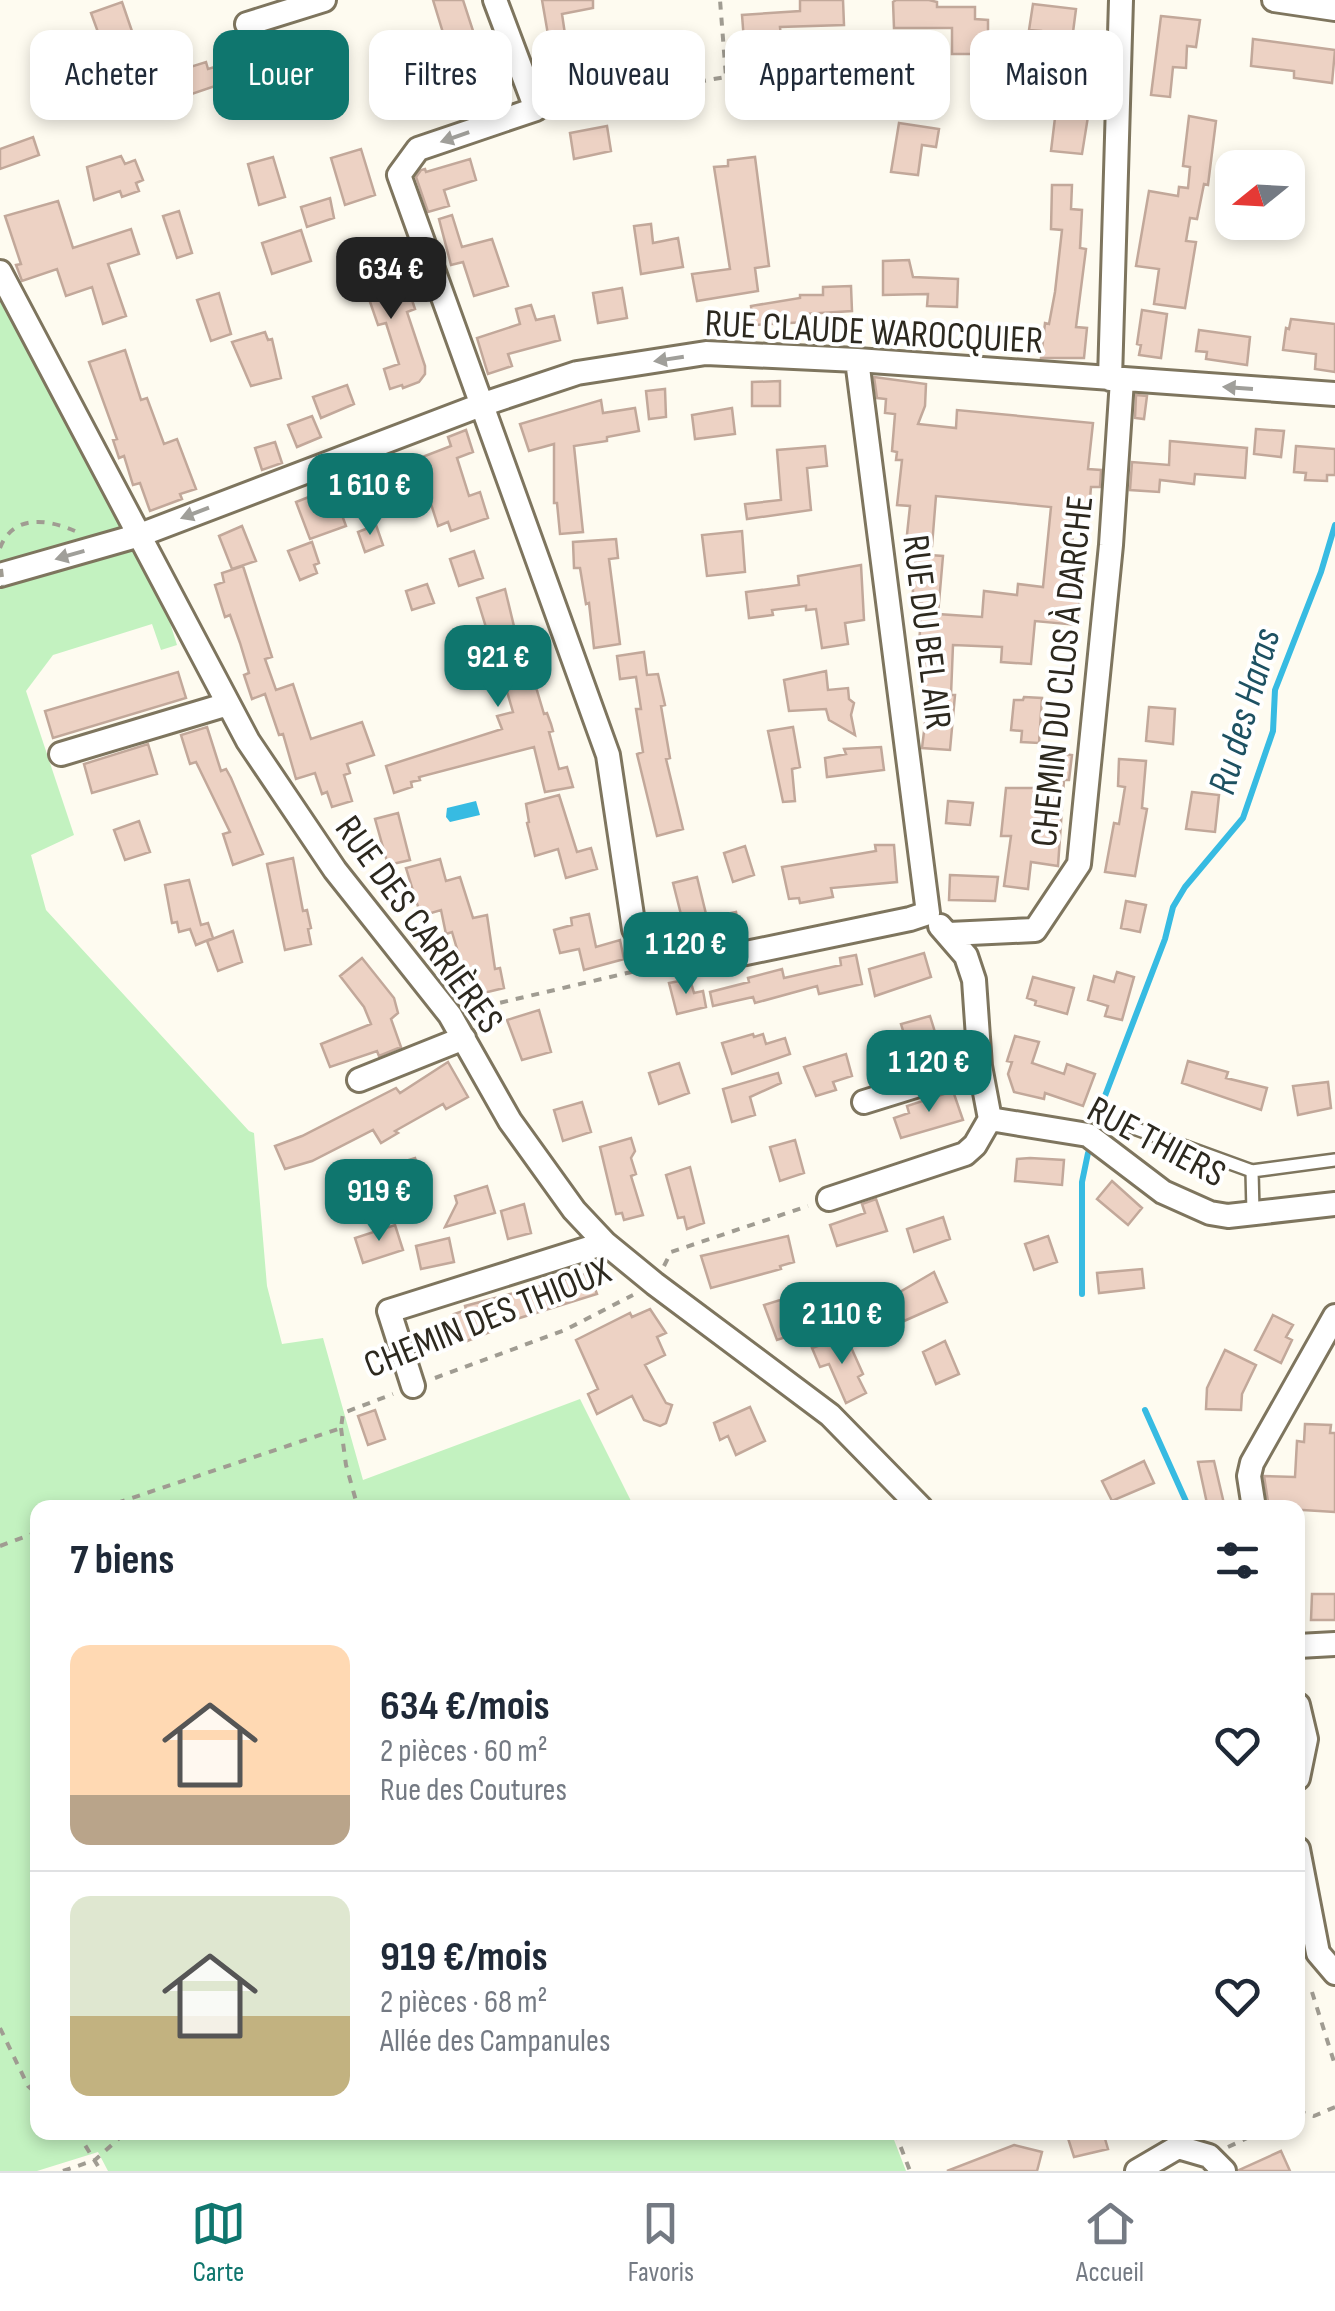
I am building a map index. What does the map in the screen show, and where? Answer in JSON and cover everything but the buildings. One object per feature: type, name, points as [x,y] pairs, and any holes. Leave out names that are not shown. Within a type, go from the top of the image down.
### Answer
[{"type":"street","points":[[247,24],[324,0]]},
{"type":"street","points":[[495,0],[532,98]]},
{"type":"street","points":[[1116,379],[1121,0]]},
{"type":"street","points":[[1274,0],[1335,9]]},
{"type":"street","points":[[532,110],[418,149],[399,174],[608,755],[631,918],[640,938],[657,954],[686,961],[910,920],[928,912],[966,956],[974,980],[980,1066],[990,1119],[975,1145],[965,1154],[829,1199]]},
{"type":"street","name":"RUE DES CARRIÈRES","points":[[0,272],[248,741],[335,870],[450,1015],[510,1121],[574,1210],[605,1243],[654,1284],[830,1414],[912,1500]]},
{"type":"street","name":"RUE CLAUDE WAROCQUIER","points":[[1,577],[140,535],[481,405],[577,374],[706,353],[1335,394]]},
{"type":"street","name":"RUE DU BEL AIR","points":[[857,360],[928,912]]},
{"type":"street","name":"CHEMIN DU CLOS À DARCHE","points":[[948,934],[1035,930],[1079,864],[1111,545],[1116,379]]},
{"type":"street","points":[[61,754],[228,704]]},
{"type":"street","points":[[359,1080],[464,1038]]},
{"type":"street","points":[[864,1102],[980,1066]]},
{"type":"street","name":"RUE THIERS","points":[[990,1119],[1088,1135],[1163,1192],[1228,1216],[1335,1204]]},
{"type":"street","points":[[413,1386],[389,1311],[605,1243]]},
{"type":"street","points":[[1253,1500],[1252,1463],[1335,1316]]},
{"type":"street","points":[[1305,1646],[1335,1644]]},
{"type":"street","points":[[1305,1886],[1318,1954],[1335,1974]]},
{"type":"street","points":[[1137,2171],[1177,2140],[1216,2164]]},
{"type":"lane","points":[[1130,1127],[1252,1171],[1335,1160]]},
{"type":"lane","points":[[1252,1171],[1252,1212]]},
{"type":"path","points":[[705,81],[726,78],[720,0]]},
{"type":"path","points":[[0,548],[5,535],[21,524],[50,520],[105,544]]},
{"type":"path","points":[[450,1015],[650,968],[657,954]]},
{"type":"path","name":"CHEMIN DES THIOUX","points":[[126,1500],[341,1428],[344,1413],[565,1330],[654,1284],[671,1252],[829,1199]]},
{"type":"path","points":[[341,1428],[356,1500]]},
{"type":"path","points":[[0,1546],[30,1535]]},
{"type":"path","points":[[1312,1992],[1335,2065]]},
{"type":"path","points":[[0,2028],[30,2088]]},
{"type":"path","points":[[1305,2113],[1314,2116],[1335,2107]]},
{"type":"path","points":[[82,2140],[101,2171]]},
{"type":"path","points":[[63,2171],[95,2160],[117,2140]]},
{"type":"path","points":[[898,2140],[910,2171]]},
{"type":"path","points":[[1216,2164],[1249,2140]]},
{"type":"green space","points":[[0,292],[149,556],[177,645],[161,650],[152,624],[53,655],[26,691],[74,835],[31,855],[46,910],[254,1133],[267,1286],[282,1344],[323,1338],[363,1480],[580,1399],[630,1500],[30,1500],[30,2140],[894,2140],[906,2171],[108,2171],[98,2152],[37,2171],[0,2171]]},
{"type":"water","points":[[476,801],[480,815],[450,822],[446,817],[447,808]]},
{"type":"waterway","name":"Ru des Haras","points":[[1095,1122],[1165,939],[1173,907],[1243,818],[1273,731],[1275,690],[1335,525]]},
{"type":"waterway","name":"Ru des Haras","points":[[1082,1294],[1082,1182],[1088,1153]]},
{"type":"waterway","name":"Ru des Haras","points":[[1145,1410],[1185,1500]]}]
